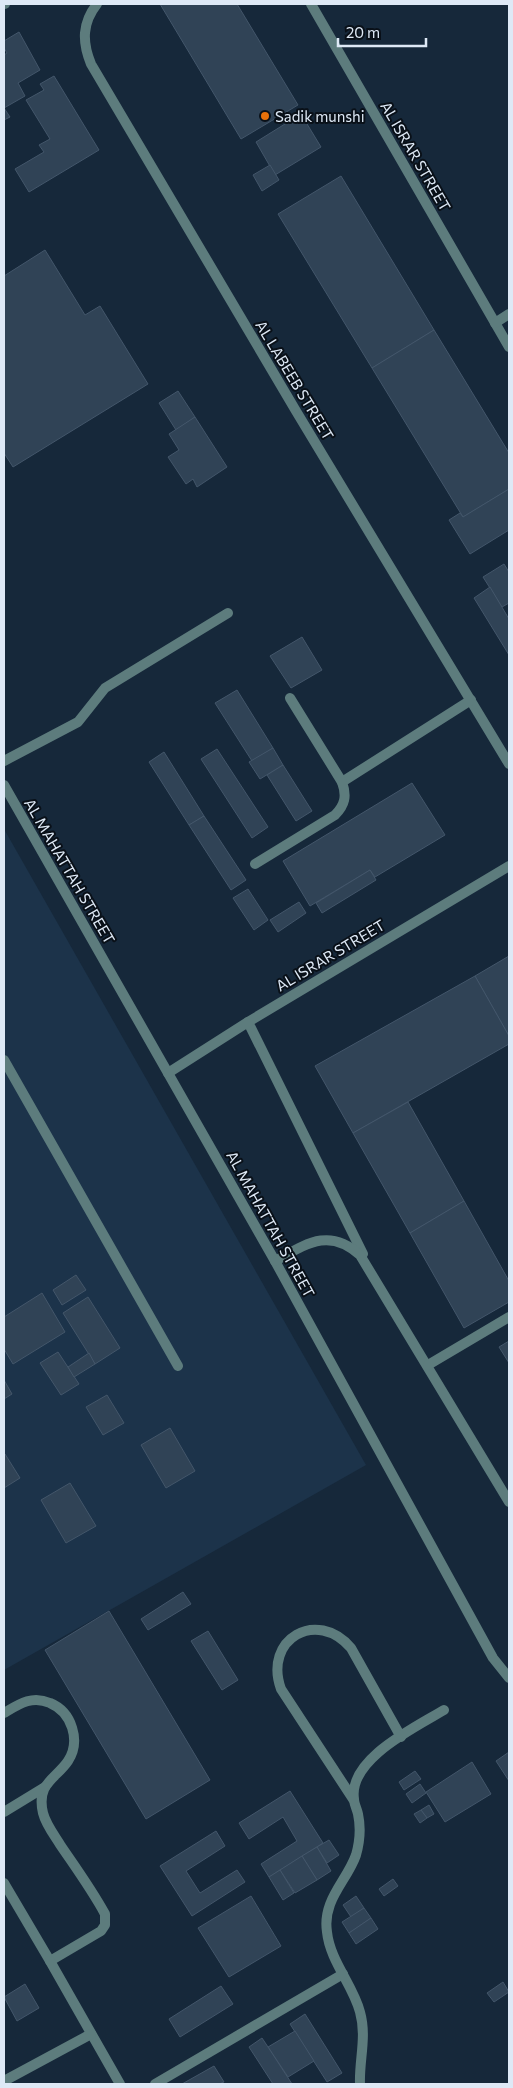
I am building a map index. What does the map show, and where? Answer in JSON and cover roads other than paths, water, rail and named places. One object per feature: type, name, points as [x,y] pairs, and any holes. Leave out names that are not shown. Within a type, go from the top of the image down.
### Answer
[{"type":"lane","name":"AL LABEEB STREET","points":[[97,4],[90,12],[85,25],[84,39],[86,52],[91,64],[291,402],[509,764]]},
{"type":"lane","name":"AL ISRAR STREET","points":[[310,4],[509,348]]},
{"type":"lane","points":[[495,323],[509,314]]},
{"type":"lane","points":[[4,761],[78,722],[105,688],[228,613]]},
{"type":"lane","points":[[255,864],[335,815],[341,809],[345,800],[342,782],[290,698]]},
{"type":"lane","points":[[342,782],[471,700]]},
{"type":"lane","name":"AL MAHATTAH STREET","points":[[4,785],[275,1261],[490,1652],[509,1678]]},
{"type":"lane","name":"AL ISRAR STREET","points":[[168,1072],[509,866]]},
{"type":"lane","points":[[248,1022],[367,1264],[509,1502]]},
{"type":"lane","points":[[4,1060],[178,1366]]},
{"type":"lane","points":[[275,1261],[307,1244],[330,1240],[352,1247],[367,1264]]},
{"type":"lane","points":[[428,1365],[509,1317]]},
{"type":"lane","points":[[360,2084],[364,2048],[361,2014],[326,1932],[327,1916],[332,1900],[355,1857],[360,1840],[360,1826],[353,1799],[282,1689],[277,1677],[276,1665],[280,1653],[287,1642],[297,1634],[308,1630],[320,1629],[333,1632],[343,1638],[351,1648],[401,1737]]},
{"type":"lane","points":[[4,1713],[22,1702],[41,1700],[59,1708],[70,1723],[74,1733],[72,1752],[68,1761],[49,1780],[45,1787],[42,1805],[46,1823],[102,1908],[106,1920],[101,1931],[50,1962]]},
{"type":"lane","points":[[353,1799],[358,1778],[371,1758],[444,1710]]},
{"type":"lane","points":[[4,1812],[45,1787]]},
{"type":"lane","points":[[4,1883],[120,2084]]},
{"type":"lane","points":[[155,2084],[343,1974]]},
{"type":"lane","points":[[4,2081],[91,2034]]},
{"type":"place","name":"Sadik munshi","points":[[265,116]]}]
